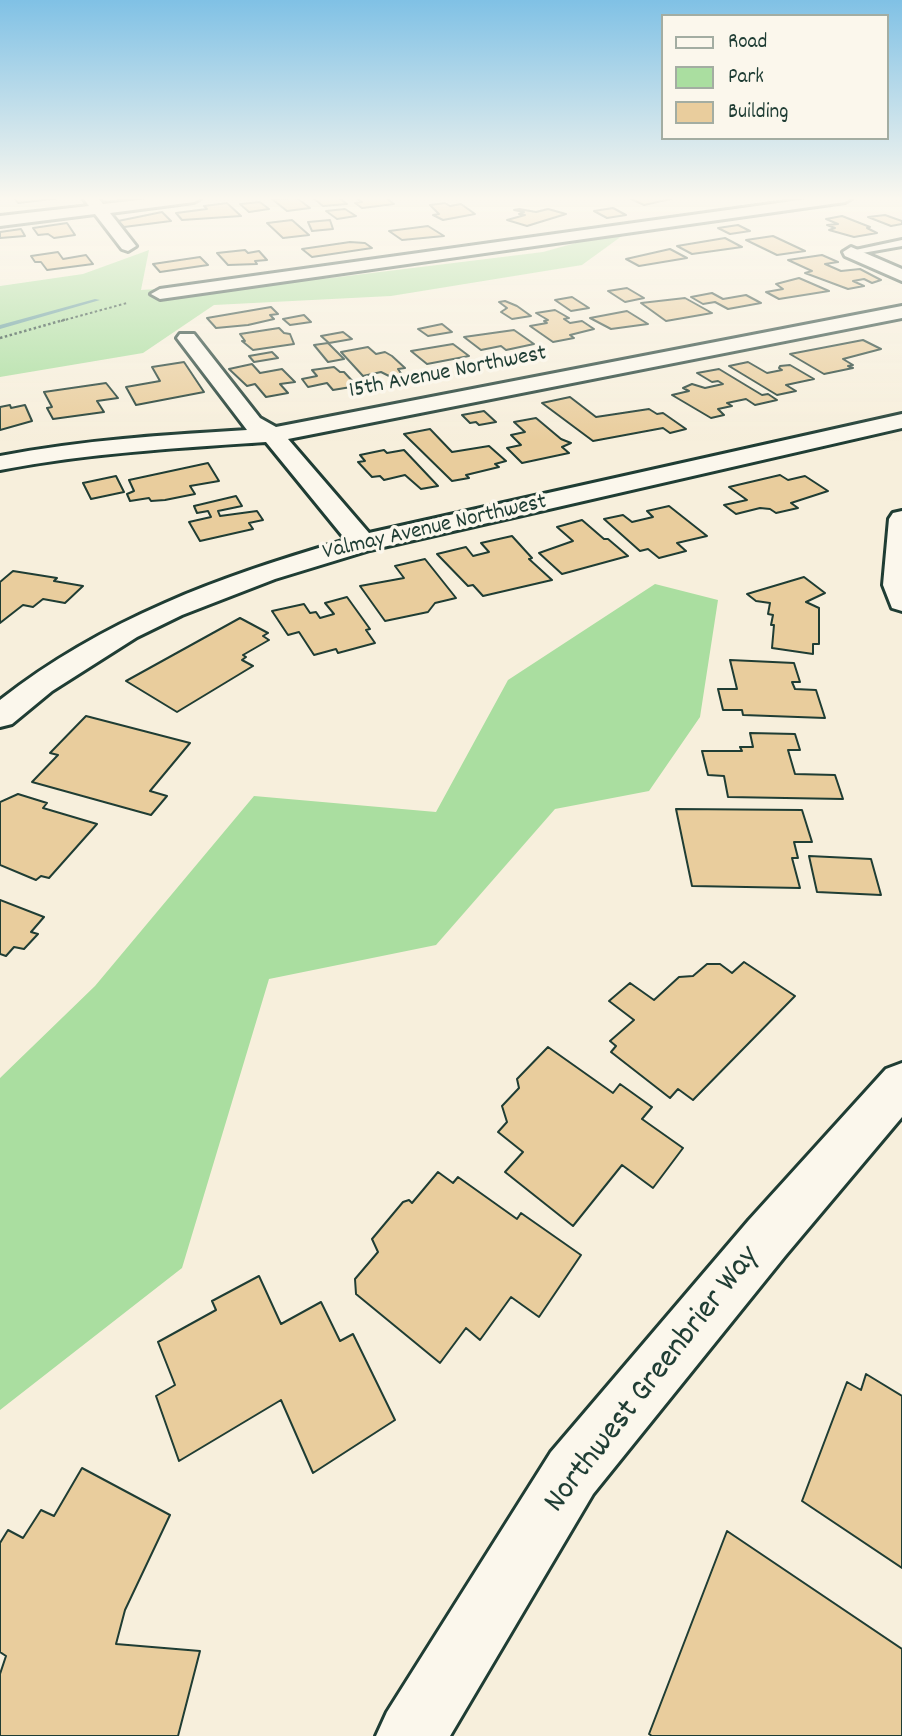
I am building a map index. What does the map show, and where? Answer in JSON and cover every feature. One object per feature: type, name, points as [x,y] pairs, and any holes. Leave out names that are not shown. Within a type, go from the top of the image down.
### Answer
[{"type":"street","points":[[160,294],[267,279]]},
{"type":"street","name":"15th Avenue Northwest","points":[[0,463],[53,453],[133,444],[272,435],[902,312]]},
{"type":"street","points":[[187,338],[252,423],[272,435],[363,543]]},
{"type":"street","name":"Valmay Avenue Northwest","points":[[0,717],[67,664],[121,631],[164,610],[285,566],[363,543],[902,421]]},
{"type":"street","points":[[902,519],[897,585],[902,602]]},
{"type":"street","name":"Northwest Greenbrier Way","points":[[411,1736],[572,1473],[767,1238],[902,1083]]},
{"type":"path","points":[[0,338],[160,294]]},
{"type":"green space","points":[[48,279],[143,279],[141,290],[315,279],[496,279],[391,296],[214,305],[143,353],[0,377],[0,286]]},
{"type":"green space","points":[[655,584],[718,600],[700,717],[649,791],[555,809],[436,945],[269,979],[182,1268],[0,1410],[0,1078],[95,986],[254,796],[436,812],[508,680]]},
{"type":"building","points":[[801,279],[829,291],[779,299],[766,292],[783,289],[776,284]]},
{"type":"building","points":[[821,279],[864,279],[853,281],[864,286],[848,289]]},
{"type":"building","points":[[864,279],[881,280],[872,283]]},
{"type":"building","points":[[627,288],[644,298],[625,302],[608,291]]},
{"type":"building","points":[[712,293],[723,299],[746,295],[761,303],[728,309],[715,302],[703,304],[691,297]]},
{"type":"building","points":[[572,297],[589,308],[571,311],[555,300]]},
{"type":"building","points":[[685,298],[712,313],[666,321],[641,303]]},
{"type":"building","points":[[505,301],[531,316],[512,319],[501,312],[507,308],[499,302]]},
{"type":"building","points":[[271,307],[278,314],[270,315],[274,319],[248,325],[216,328],[207,318]]},
{"type":"building","points":[[555,310],[569,318],[564,319],[570,323],[582,321],[594,329],[570,335],[574,338],[553,342],[530,326],[547,323],[544,321],[548,320],[536,313]]},
{"type":"building","points":[[627,311],[648,324],[611,329],[590,318]]},
{"type":"building","points":[[304,315],[311,322],[290,325],[283,319]]},
{"type":"building","points":[[442,324],[452,332],[428,336],[418,329]]},
{"type":"building","points":[[279,328],[290,334],[294,344],[253,350],[242,341],[245,341],[240,334]]},
{"type":"building","points":[[514,330],[534,344],[506,350],[501,346],[481,350],[464,337]]},
{"type":"building","points":[[343,332],[352,339],[329,343],[321,336]]},
{"type":"building","points":[[863,340],[881,349],[843,359],[853,365],[848,366],[853,368],[824,374],[790,354]]},
{"type":"building","points":[[328,343],[344,359],[328,362],[314,345]]},
{"type":"building","points":[[453,344],[469,356],[427,364],[411,351]]},
{"type":"building","points":[[368,347],[376,354],[385,352],[392,356],[405,368],[398,369],[402,375],[391,377],[381,372],[363,376],[341,352]]},
{"type":"building","points":[[272,352],[278,358],[254,362],[249,356]]},
{"type":"building","points":[[184,362],[204,392],[136,405],[126,387],[160,381],[152,367]]},
{"type":"building","points":[[748,362],[767,373],[782,370],[780,366],[790,365],[814,379],[786,385],[796,391],[777,395],[729,366]]},
{"type":"building","points":[[252,364],[260,373],[282,369],[295,382],[280,384],[288,393],[266,397],[255,384],[247,386],[229,369]]},
{"type":"building","points":[[334,367],[344,372],[357,386],[333,390],[327,383],[308,387],[302,379],[317,376],[312,370]]},
{"type":"building","points":[[719,369],[762,395],[768,394],[777,400],[755,405],[746,399],[727,403],[732,406],[718,409],[724,415],[711,418],[672,395],[689,391],[683,388],[692,384],[705,388],[723,384],[712,382],[697,373]]},
{"type":"building","points":[[106,383],[118,398],[97,401],[104,412],[53,419],[47,408],[52,407],[44,392]]},
{"type":"building","points":[[570,397],[596,417],[649,409],[657,414],[663,413],[686,429],[670,433],[663,428],[593,441],[542,403]]},
{"type":"building","points":[[10,405],[11,408],[25,405],[32,421],[0,430],[0,407]]},
{"type":"building","points":[[484,411],[496,422],[479,425],[476,422],[470,423],[462,415]]},
{"type":"building","points":[[536,418],[561,439],[571,443],[562,447],[569,453],[522,463],[507,448],[521,445],[511,435],[525,432],[514,422]]},
{"type":"building","points":[[430,429],[452,452],[489,446],[506,461],[495,464],[499,467],[452,481],[404,434]]},
{"type":"building","points":[[384,450],[387,453],[404,450],[438,486],[421,489],[405,475],[384,480],[380,476],[372,477],[358,462],[365,461],[360,455]]},
{"type":"building","points":[[208,463],[219,481],[190,486],[195,494],[165,500],[151,501],[149,498],[130,501],[127,494],[134,491],[129,480]]},
{"type":"building","points":[[780,475],[788,480],[805,476],[828,491],[791,503],[798,508],[776,513],[760,508],[736,514],[724,505],[747,500],[729,487]]},
{"type":"building","points":[[116,476],[124,492],[91,499],[83,483]]},
{"type":"building","points":[[236,496],[242,506],[218,511],[220,516],[257,511],[263,520],[249,523],[253,529],[200,541],[189,522],[211,517],[208,511],[197,513],[194,506]]},
{"type":"building","points":[[669,506],[707,536],[677,543],[686,551],[659,558],[648,549],[640,551],[604,519],[623,515],[632,522],[653,517],[647,511]]},
{"type":"building","points":[[582,520],[628,556],[562,574],[539,553],[573,541],[557,527]]},
{"type":"building","points":[[512,536],[532,558],[529,559],[552,580],[483,596],[473,585],[468,586],[437,554],[466,547],[473,556],[489,552],[481,543]]},
{"type":"building","points":[[425,559],[456,598],[435,603],[428,612],[385,621],[360,586],[404,578],[395,566]]},
{"type":"building","points":[[13,571],[57,578],[54,581],[83,586],[65,603],[43,599],[33,607],[23,605],[0,623],[0,582]]},
{"type":"building","points":[[804,577],[825,593],[806,602],[819,608],[819,644],[813,644],[813,654],[772,648],[774,625],[771,625],[773,615],[768,614],[770,603],[756,601],[747,594]]},
{"type":"building","points":[[347,597],[370,629],[366,630],[375,643],[338,653],[336,649],[314,655],[299,632],[288,635],[272,611],[304,604],[310,613],[316,612],[320,618],[334,614],[325,603]]},
{"type":"building","points":[[240,618],[268,633],[263,636],[269,640],[243,655],[246,657],[242,660],[253,666],[177,712],[126,681]]},
{"type":"building","points":[[730,660],[794,663],[800,682],[792,682],[795,689],[816,690],[825,718],[743,715],[742,710],[723,710],[718,689],[737,689]]},
{"type":"building","points":[[86,716],[190,743],[150,791],[167,796],[151,815],[32,782],[58,755],[50,753]]},
{"type":"building","points":[[750,733],[795,734],[800,750],[788,750],[795,774],[835,775],[843,799],[728,797],[724,776],[708,775],[702,751],[742,751],[740,747],[753,747]]},
{"type":"building","points":[[18,794],[47,803],[43,808],[97,824],[49,878],[41,876],[36,880],[0,865],[0,802]]},
{"type":"building","points":[[676,809],[802,810],[812,842],[794,842],[798,858],[792,858],[800,888],[692,886]]},
{"type":"building","points":[[809,856],[871,859],[881,895],[817,892]]},
{"type":"building","points":[[0,900],[44,917],[31,932],[38,934],[24,949],[14,947],[6,956],[0,954]]},
{"type":"building","points":[[744,962],[795,996],[693,1100],[678,1089],[670,1098],[611,1052],[616,1046],[610,1041],[634,1020],[609,1001],[630,983],[654,1000],[679,977],[693,976],[707,964],[720,964],[732,973]]},
{"type":"building","points":[[548,1047],[613,1093],[620,1084],[652,1107],[642,1119],[683,1148],[653,1188],[622,1165],[573,1226],[505,1172],[523,1152],[498,1132],[507,1122],[502,1106],[519,1088],[517,1079]]},
{"type":"building","points":[[438,1172],[453,1183],[458,1177],[517,1219],[521,1213],[581,1255],[539,1317],[511,1297],[480,1340],[466,1328],[440,1363],[356,1294],[355,1279],[378,1252],[372,1239],[403,1202],[409,1200],[412,1203]]},
{"type":"building","points":[[259,1276],[281,1324],[321,1302],[340,1341],[353,1334],[395,1420],[313,1473],[281,1400],[179,1461],[156,1396],[175,1385],[158,1342],[216,1310],[212,1301]]},
{"type":"building","points":[[866,1374],[902,1396],[902,1568],[802,1501],[847,1382],[861,1390]]},
{"type":"building","points":[[82,1468],[170,1515],[125,1610],[116,1644],[200,1651],[178,1736],[0,1736],[0,1674],[6,1656],[0,1652],[0,1543],[8,1530],[23,1538],[41,1510],[54,1516]]},
{"type":"building","points":[[727,1531],[902,1649],[902,1736],[649,1734]]},
{"type":"waterway","points":[[0,327],[97,300]]}]
